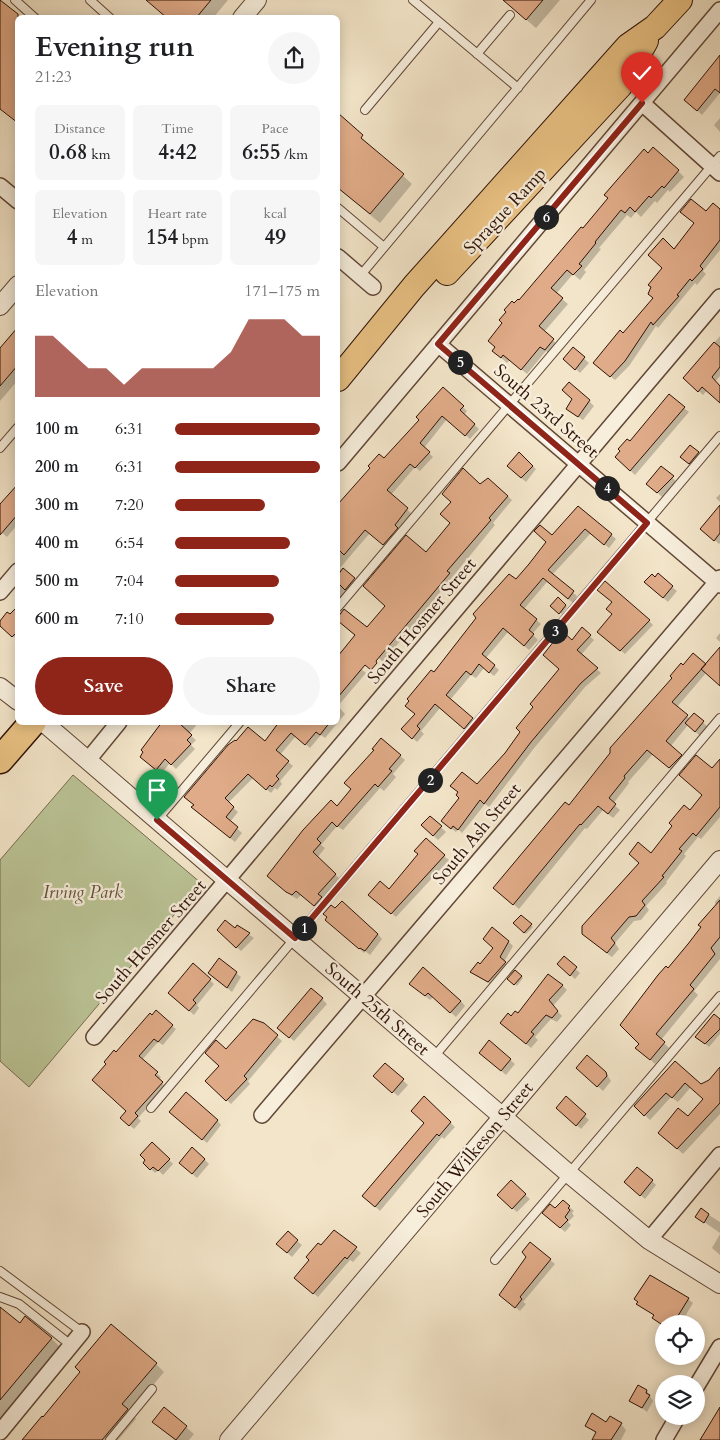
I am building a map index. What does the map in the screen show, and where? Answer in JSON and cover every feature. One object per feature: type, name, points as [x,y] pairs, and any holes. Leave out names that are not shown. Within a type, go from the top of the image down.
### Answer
[{"type":"highway","name":"Sprague Ramp","points":[[340,378],[414,286],[628,46],[655,27],[680,0]]},
{"type":"highway","points":[[0,737],[16,725]]},
{"type":"highway","points":[[0,760],[30,725]]},
{"type":"street","points":[[244,15],[257,0]]},
{"type":"street","points":[[340,461],[720,10]]},
{"type":"street","points":[[642,103],[717,165]]},
{"type":"street","points":[[0,186],[15,198]]},
{"type":"street","points":[[340,259],[373,287]]},
{"type":"street","name":"South Hosmer Street","points":[[94,1037],[229,880],[720,297]]},
{"type":"street","name":"South 23rd Street","points":[[438,344],[647,523],[719,582]]},
{"type":"street","points":[[0,592],[15,574]]},
{"type":"street","name":"South Ash Street","points":[[262,1115],[719,582]]},
{"type":"street","points":[[0,687],[15,699]]},
{"type":"street","name":"South 25th Street","points":[[47,725],[568,1173],[650,1240],[720,1284]]},
{"type":"street","points":[[88,760],[117,725]]},
{"type":"street","name":"South Wilkeson Street","points":[[229,1440],[720,860]]},
{"type":"street","points":[[650,1240],[720,1155]]},
{"type":"street","points":[[0,1432],[82,1332]]},
{"type":"street","points":[[703,1375],[720,1347]]},
{"type":"street","points":[[664,1440],[673,1425]]},
{"type":"lane","points":[[15,0],[32,15]]},
{"type":"lane","points":[[90,0],[107,15]]},
{"type":"lane","points":[[413,0],[518,88]]},
{"type":"lane","points":[[360,276],[591,0]]},
{"type":"lane","points":[[478,54],[510,15]]},
{"type":"lane","points":[[365,110],[439,22]]},
{"type":"lane","points":[[340,605],[509,404],[717,165]]},
{"type":"lane","points":[[340,210],[384,248]]},
{"type":"lane","points":[[0,448],[15,430]]},
{"type":"lane","points":[[151,1108],[720,436]]},
{"type":"lane","points":[[433,1058],[720,718]]},
{"type":"lane","points":[[157,820],[237,725]]},
{"type":"lane","points":[[495,1260],[720,996]]},
{"type":"lane","points":[[0,1271],[82,1332]]},
{"type":"lane","points":[[0,1296],[19,1304],[72,1346]]},
{"type":"lane","points":[[110,1440],[152,1389]]},
{"type":"green space","name":"Irving Park","points":[[73,775],[201,883],[29,1087],[0,1061],[0,860]]},
{"type":"building","points":[[0,0],[18,14],[15,15],[15,121],[0,109]]},
{"type":"building","points":[[146,0],[211,0],[198,15],[164,15]]},
{"type":"building","points":[[503,0],[543,0],[526,20]]},
{"type":"building","points":[[720,55],[720,93],[715,89],[697,111],[684,100]]},
{"type":"building","points":[[340,115],[363,135],[361,138],[404,174],[370,214],[340,190]]},
{"type":"building","points":[[653,147],[679,170],[664,188],[662,186],[651,198],[649,196],[635,212],[630,207],[625,213],[621,210],[579,264],[582,266],[573,275],[567,270],[551,288],[563,298],[539,326],[554,339],[545,350],[540,347],[521,370],[503,355],[501,358],[492,351],[495,347],[488,341],[502,323],[499,320],[506,312],[504,310],[512,301],[514,303],[519,300],[581,227],[583,228],[608,198],[604,195],[644,149],[648,153]]},
{"type":"building","points":[[691,199],[706,211],[713,203],[720,209],[720,240],[700,266],[703,269],[692,281],[690,279],[677,295],[679,296],[653,325],[651,322],[625,361],[610,377],[593,363],[620,330],[623,333],[653,298],[648,294],[651,287],[648,285],[662,268],[648,255],[663,238],[674,249],[694,223],[680,212]]},
{"type":"building","points":[[15,330],[15,368],[0,386],[0,348]]},
{"type":"building","points":[[714,342],[720,347],[720,367],[712,377],[720,386],[720,403],[702,387],[698,392],[683,378]]},
{"type":"building","points":[[573,347],[585,357],[575,370],[563,359]]},
{"type":"building","points":[[569,382],[590,400],[578,417],[566,409],[572,399],[562,390]]},
{"type":"building","points":[[443,387],[464,406],[460,410],[475,424],[465,436],[442,416],[420,443],[430,452],[415,468],[410,464],[387,490],[408,508],[395,525],[398,528],[383,545],[365,530],[344,555],[340,551],[340,502],[370,468],[368,466],[379,454],[384,458],[419,420],[416,417]]},
{"type":"building","points":[[669,394],[685,407],[630,471],[615,457],[620,451],[618,449],[627,439],[630,441]]},
{"type":"building","points":[[690,445],[699,452],[689,464],[680,457]]},
{"type":"building","points":[[519,452],[533,466],[521,478],[507,466]]},
{"type":"building","points":[[661,466],[674,476],[657,493],[646,484]]},
{"type":"building","points":[[463,468],[480,484],[488,478],[508,496],[489,518],[491,520],[447,571],[450,573],[376,661],[377,663],[371,670],[365,665],[340,695],[340,654],[355,635],[340,623],[340,614],[344,609],[367,627],[385,606],[363,586],[406,535],[426,552],[450,523],[440,514],[451,502],[442,494]]},
{"type":"building","points":[[15,487],[15,518],[0,535],[0,504]]},
{"type":"building","points":[[720,505],[720,533],[714,541],[700,529]]},
{"type":"building","points":[[578,506],[612,534],[604,545],[585,529],[548,570],[574,591],[568,599],[543,578],[520,605],[537,619],[529,630],[534,634],[524,646],[503,628],[482,654],[495,665],[489,673],[479,664],[471,675],[466,671],[446,695],[473,718],[464,729],[435,704],[417,726],[420,729],[412,739],[401,729],[415,714],[405,706],[409,701],[407,699],[431,670],[434,672],[476,618],[473,614],[509,574],[516,579],[546,542],[534,531],[540,525],[552,535]]},
{"type":"building","points":[[343,568],[355,578],[345,590],[340,585],[340,572]]},
{"type":"building","points":[[658,573],[673,586],[663,598],[644,582],[652,574],[655,577]]},
{"type":"building","points":[[605,581],[650,620],[620,651],[597,632],[612,614],[606,609],[612,602],[597,590]]},
{"type":"building","points":[[558,597],[566,605],[559,614],[550,606]]},
{"type":"building","points":[[15,609],[15,634],[12,637],[0,626],[0,621],[7,612],[10,614]]},
{"type":"building","points":[[582,627],[591,635],[577,650],[598,668],[581,683],[531,742],[484,804],[480,800],[458,830],[453,826],[451,829],[441,821],[459,798],[456,795],[458,792],[450,786],[462,772],[477,784],[505,753],[520,732],[516,728],[533,707],[530,704],[559,669],[543,655],[562,631],[572,640]]},
{"type":"building","points":[[720,647],[720,686],[701,669]]},
{"type":"building","points":[[693,653],[706,664],[672,702],[688,715],[666,741],[682,755],[669,768],[647,750],[624,776],[625,778],[609,798],[616,804],[608,814],[598,806],[580,824],[513,905],[493,888],[565,802],[569,805],[610,753],[610,748],[672,678],[670,676],[681,663],[683,665]]},
{"type":"building","points":[[694,713],[704,721],[695,732],[685,723]]},
{"type":"building","points":[[160,725],[181,725],[192,735],[187,740],[191,744],[171,765],[165,759],[156,770],[140,757],[143,752],[141,750]]},
{"type":"building","points":[[277,725],[328,725],[320,735],[316,732],[305,745],[291,733],[276,750],[289,761],[276,776],[279,779],[272,787],[270,785],[266,790],[248,774],[225,798],[234,807],[226,817],[238,827],[230,838],[191,807],[194,805],[184,797],[228,745],[236,741],[248,727],[265,741]]},
{"type":"building","points":[[381,738],[401,755],[389,769],[392,771],[378,787],[375,784],[337,827],[332,822],[317,839],[321,843],[313,852],[336,874],[318,894],[322,897],[314,906],[296,891],[292,895],[286,892],[267,876],[303,830],[331,800],[337,806],[351,789],[344,783],[374,750],[372,749]]},
{"type":"building","points":[[696,755],[712,768],[720,759],[720,807],[696,836],[693,833],[679,849],[682,851],[662,876],[664,877],[642,901],[645,905],[636,916],[629,917],[611,938],[615,943],[607,953],[582,934],[582,926],[639,863],[629,854],[638,842],[651,853],[672,826],[669,823],[684,805],[690,810],[702,795],[679,775]]},
{"type":"building","points":[[430,816],[442,826],[433,836],[421,825]]},
{"type":"building","points":[[426,838],[445,855],[391,914],[368,895],[380,881],[389,889],[418,854],[414,851]]},
{"type":"building","points":[[720,900],[720,937],[711,948],[715,954],[690,985],[694,989],[656,1034],[665,1042],[650,1060],[635,1048],[639,1044],[620,1025],[658,975],[666,966],[668,968],[688,944],[701,927],[698,925]]},
{"type":"building","points":[[342,901],[378,934],[365,951],[359,949],[325,920],[327,917],[323,914],[331,905],[335,908]]},
{"type":"building","points":[[521,915],[532,924],[524,933],[513,923]]},
{"type":"building","points":[[225,920],[235,928],[237,925],[250,933],[236,948],[217,930]]},
{"type":"building","points":[[492,927],[509,941],[500,957],[506,962],[488,982],[470,972],[478,962],[480,964],[493,948],[483,939]]},
{"type":"building","points":[[564,956],[577,967],[570,976],[557,964]]},
{"type":"building","points":[[219,958],[237,972],[227,988],[208,973]]},
{"type":"building","points":[[193,963],[211,979],[193,1000],[196,1003],[189,1011],[168,993]]},
{"type":"building","points":[[423,967],[461,1001],[450,1013],[428,993],[425,996],[409,984]]},
{"type":"building","points":[[515,970],[522,976],[514,985],[507,979]]},
{"type":"building","points":[[548,974],[563,985],[549,1000],[558,1011],[552,1018],[546,1015],[531,1032],[534,1034],[526,1044],[500,1023],[508,1013],[511,1016],[515,1011],[518,1013]]},
{"type":"building","points":[[311,988],[323,998],[289,1038],[277,1028]]},
{"type":"building","points":[[156,1010],[173,1025],[158,1042],[154,1039],[139,1056],[158,1072],[155,1075],[163,1082],[135,1113],[138,1116],[129,1126],[120,1118],[126,1111],[92,1080],[106,1064],[104,1062],[114,1050],[116,1052],[150,1013],[152,1015]]},
{"type":"building","points":[[714,1014],[720,1019],[720,1029],[705,1044],[695,1037]]},
{"type":"building","points":[[253,1019],[264,1023],[278,1035],[244,1076],[247,1079],[226,1101],[205,1081],[219,1066],[205,1053],[216,1040],[226,1049]]},
{"type":"building","points":[[489,1040],[511,1059],[501,1071],[479,1053]]},
{"type":"building","points":[[587,1055],[606,1072],[607,1076],[597,1087],[576,1068]]},
{"type":"building","points":[[675,1061],[701,1084],[709,1080],[720,1067],[720,1103],[677,1149],[658,1133],[678,1108],[688,1116],[703,1099],[685,1083],[672,1098],[666,1093],[644,1116],[634,1106]]},
{"type":"building","points":[[385,1063],[404,1079],[392,1093],[373,1076]]},
{"type":"building","points":[[186,1092],[218,1120],[202,1140],[169,1112]]},
{"type":"building","points":[[424,1096],[451,1122],[439,1136],[437,1134],[375,1207],[362,1196],[424,1123],[411,1111]]},
{"type":"building","points":[[566,1096],[586,1114],[576,1126],[556,1108]]},
{"type":"building","points":[[152,1142],[170,1159],[158,1171],[153,1167],[150,1170],[143,1163],[145,1160],[140,1155]]},
{"type":"building","points":[[192,1147],[205,1159],[192,1174],[179,1163]]},
{"type":"building","points":[[637,1167],[653,1180],[640,1196],[624,1182]]},
{"type":"building","points":[[511,1180],[526,1194],[512,1209],[497,1195]]},
{"type":"building","points":[[563,1200],[570,1206],[568,1208],[570,1210],[565,1217],[568,1220],[560,1228],[542,1213],[550,1204],[555,1208]]},
{"type":"building","points":[[701,1208],[709,1214],[704,1223],[695,1217]]},
{"type":"building","points":[[334,1230],[357,1247],[347,1259],[345,1257],[313,1294],[294,1278],[309,1260],[306,1257],[318,1243],[321,1245]]},
{"type":"building","points":[[288,1231],[298,1240],[287,1253],[276,1244]]},
{"type":"building","points":[[530,1242],[551,1259],[520,1297],[522,1299],[515,1308],[499,1295],[526,1257],[522,1252]]},
{"type":"building","points":[[650,1275],[689,1298],[678,1315],[655,1315],[655,1320],[652,1318],[654,1315],[636,1304],[638,1302],[634,1299]]},
{"type":"building","points":[[0,1307],[20,1323],[25,1316],[52,1338],[0,1400]]},
{"type":"building","points":[[111,1324],[157,1363],[122,1404],[128,1409],[102,1440],[22,1440],[80,1372],[75,1367]]},
{"type":"building","points":[[638,1385],[647,1390],[646,1393],[650,1395],[642,1408],[629,1401]]},
{"type":"building","points":[[164,1407],[187,1426],[176,1440],[152,1422]]},
{"type":"building","points":[[720,1407],[720,1440],[700,1440]]},
{"type":"building","points":[[592,1413],[606,1422],[610,1416],[622,1423],[611,1440],[592,1440],[596,1432],[585,1426]]},
{"type":"route","points":[[157,820],[295,938],[647,523],[438,344],[642,103]]}]
